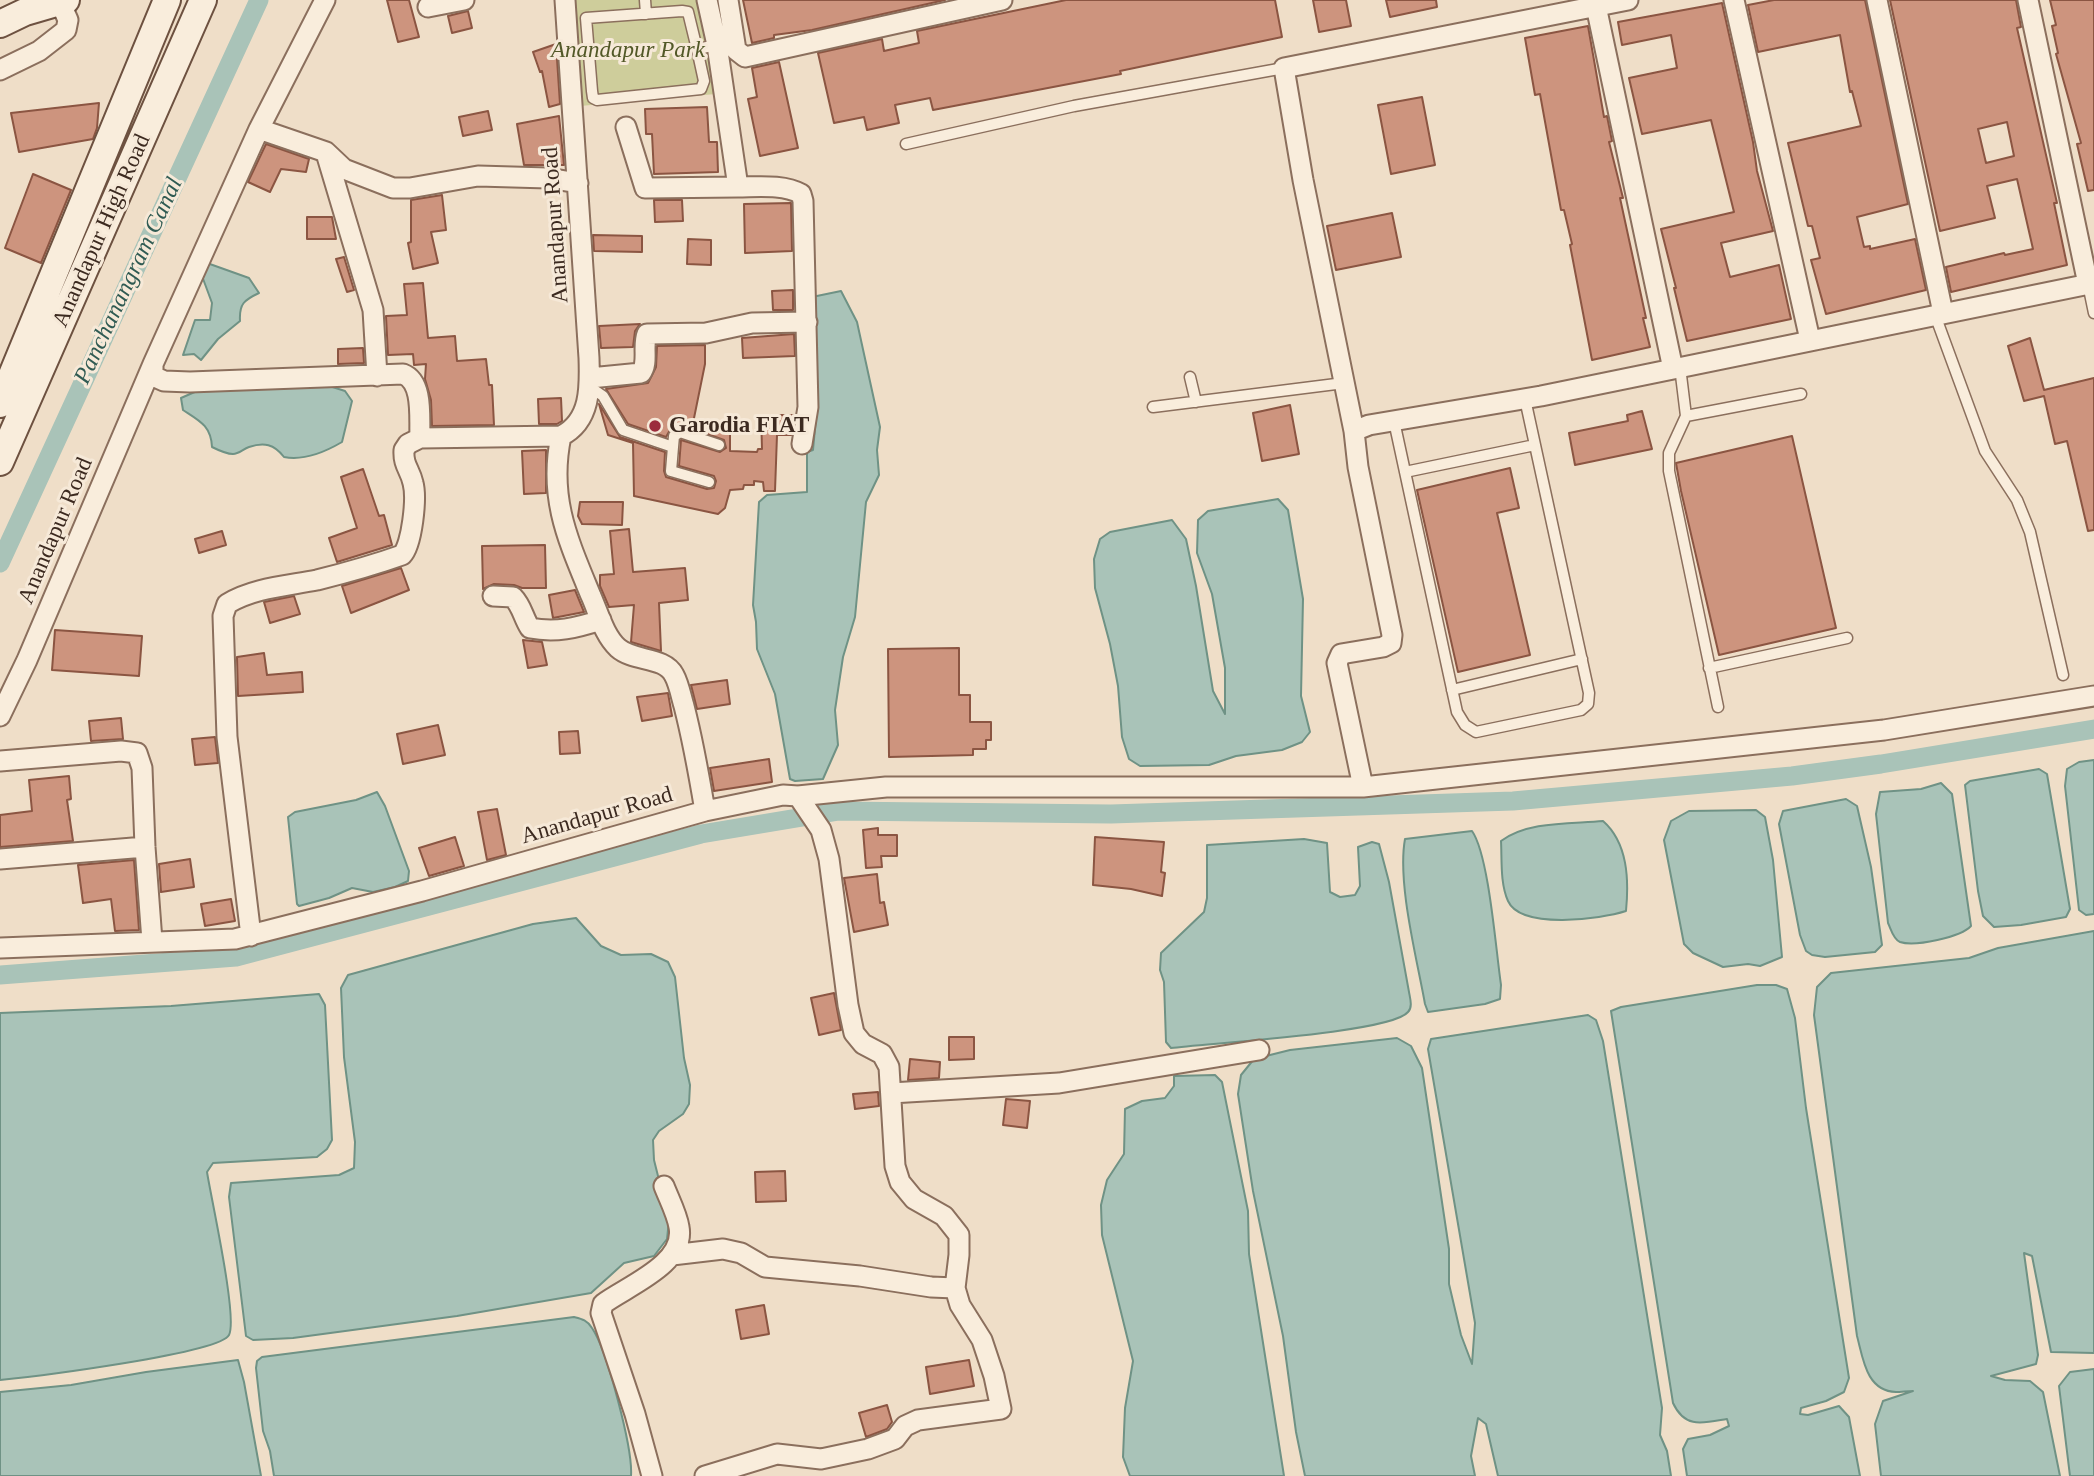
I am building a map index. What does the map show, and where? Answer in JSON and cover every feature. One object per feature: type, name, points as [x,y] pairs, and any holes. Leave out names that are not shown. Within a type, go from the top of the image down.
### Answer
[{"type":"main road","name":"Anandapur High Road","points":[[0,404],[167,0]]},
{"type":"main road","name":"Anandapur High Road","points":[[0,462],[203,0]]},
{"type":"main road","points":[[0,24],[25,12],[65,8]]},
{"type":"street","name":"Anandapur Road","points":[[0,716],[32,648],[153,364],[259,129],[325,0]]},
{"type":"street","points":[[428,7],[464,0]]},
{"type":"street","name":"Anandapur Road","points":[[0,948],[205,941],[251,936],[705,811],[693,739],[674,673],[661,663],[628,655],[616,646],[606,632],[564,529],[559,503],[556,457],[561,436],[570,432],[583,414],[590,383],[565,0]]},
{"type":"street","points":[[707,0],[717,45],[738,187]]},
{"type":"street","points":[[727,0],[736,50],[745,57],[1002,0]]},
{"type":"street","points":[[1363,787],[1337,663],[1341,654],[1383,647],[1391,643],[1392,635],[1303,180],[1284,68],[1628,0]]},
{"type":"street","points":[[1734,0],[1810,340]]},
{"type":"street","points":[[1877,0],[1939,314]]},
{"type":"street","points":[[1354,431],[1369,425],[1525,399],[2091,283],[2028,0]]},
{"type":"street","points":[[1596,6],[1676,368]]},
{"type":"street","points":[[0,69],[39,51],[66,30],[65,8]]},
{"type":"street","points":[[626,127],[645,188],[765,186],[801,194],[808,407],[802,444]]},
{"type":"street","points":[[259,129],[326,152],[344,169],[393,188],[410,188],[478,176],[548,178],[578,183]]},
{"type":"street","points":[[326,152],[370,300],[376,331],[377,376]]},
{"type":"street","points":[[590,383],[641,373],[645,369],[647,334],[706,333],[752,323],[807,322]]},
{"type":"street","points":[[153,364],[153,376],[164,382],[403,374],[411,377],[416,385],[420,438]]},
{"type":"street","points":[[251,936],[238,848],[227,737],[223,616],[227,604],[255,592],[348,573],[402,555],[410,541],[414,493],[413,482],[403,462],[404,450],[408,444],[420,438],[561,436]]},
{"type":"street","points":[[493,596],[513,597],[520,604],[522,617],[530,628],[545,631],[570,630],[601,620]]},
{"type":"street","points":[[705,811],[783,795],[803,802],[886,787],[1363,787],[1884,730],[2094,696]]},
{"type":"street","points":[[0,761],[121,751],[137,753],[142,768],[152,941]]},
{"type":"street","points":[[705,1476],[777,1454],[821,1459],[868,1449],[895,1439],[905,1426],[918,1420],[1000,1409],[995,1376],[982,1340],[960,1305],[955,1287],[960,1255],[959,1235],[944,1216],[914,1199],[900,1182],[895,1166],[889,1067],[882,1054],[863,1044],[854,1033],[833,883],[821,830],[803,802]]},
{"type":"street","points":[[0,859],[145,847]]},
{"type":"street","points":[[891,1093],[1059,1083],[1259,1050]]},
{"type":"street","points":[[652,1476],[635,1414],[601,1313],[603,1304],[656,1270],[672,1255],[680,1241],[680,1227],[664,1186]]},
{"type":"street","points":[[672,1255],[723,1249],[741,1253],[765,1267],[860,1276],[931,1287],[955,1287]]},
{"type":"lane","points":[[645,0],[646,14]]},
{"type":"lane","points":[[682,10],[688,12],[704,81],[701,89],[597,100],[593,98],[586,18],[646,14],[682,10]]},
{"type":"lane","points":[[697,49],[717,45]]},
{"type":"lane","points":[[569,59],[590,57]]},
{"type":"lane","points":[[906,144],[1074,106],[1284,68]]},
{"type":"lane","points":[[2091,283],[2094,313]]},
{"type":"lane","points":[[1939,314],[1984,451],[2017,500],[2030,532],[2063,674]]},
{"type":"lane","points":[[1676,368],[1686,416],[1669,453],[1668,471],[1718,707]]},
{"type":"lane","points":[[1190,377],[1196,402]]},
{"type":"lane","points":[[590,383],[603,396],[623,430],[673,447]]},
{"type":"lane","points":[[1153,407],[1344,383]]},
{"type":"lane","points":[[1686,416],[1801,394]]},
{"type":"lane","points":[[1394,421],[1457,712],[1465,725],[1476,732],[1581,710],[1588,704],[1589,692],[1525,399]]},
{"type":"lane","points":[[709,482],[671,471],[674,436],[680,432],[719,445]]},
{"type":"lane","points":[[1405,472],[1535,445]]},
{"type":"lane","points":[[1709,668],[1847,638]]},
{"type":"lane","points":[[1452,690],[1582,659]]},
{"type":"green space","name":"Anandapur Park","points":[[572,0],[698,0],[702,9],[716,94],[580,106]]},
{"type":"shaded area","points":[[207,263],[249,278],[259,293],[244,303],[240,310],[240,321],[218,339],[201,360],[194,354],[183,355],[195,320],[210,320],[212,303],[202,276]]},
{"type":"shaded area","points":[[841,291],[857,322],[880,427],[877,450],[879,475],[866,502],[855,617],[843,657],[835,710],[838,745],[823,779],[795,781],[790,779],[775,694],[757,649],[753,605],[759,502],[767,495],[807,492],[807,452],[813,450],[817,407],[812,297]]},
{"type":"shaded area","points":[[323,384],[345,391],[352,401],[342,442],[299,458],[284,457],[276,449],[264,445],[249,447],[233,454],[212,447],[207,429],[183,410],[181,398],[197,391]]},
{"type":"shaded area","points":[[1278,499],[1288,510],[1303,599],[1301,696],[1310,732],[1302,742],[1282,750],[1236,756],[1209,765],[1140,766],[1129,759],[1122,737],[1118,686],[1095,588],[1094,559],[1100,539],[1110,532],[1172,520],[1186,539],[1213,691],[1225,714],[1225,668],[1212,594],[1197,553],[1198,520],[1208,511]]},
{"type":"shaded area","points":[[2094,760],[2094,914],[2086,915],[2079,910],[2065,786],[2067,769],[2079,762]]},
{"type":"shaded area","points":[[2039,769],[2047,774],[2070,909],[2066,917],[1994,927],[1983,916],[1965,785],[1970,781]]},
{"type":"shaded area","points":[[1941,783],[1952,794],[1971,926],[1958,934],[1937,940],[1900,942],[1888,923],[1876,814],[1880,792],[1921,789]]},
{"type":"shaded area","points":[[377,792],[385,806],[409,871],[408,881],[373,892],[352,888],[299,906],[288,817],[295,812],[356,800]]},
{"type":"shaded area","points":[[1846,799],[1857,806],[1871,867],[1882,945],[1875,952],[1825,957],[1812,955],[1806,951],[1800,935],[1779,824],[1783,811]]},
{"type":"shaded area","points":[[1756,810],[1765,817],[1773,860],[1782,957],[1760,966],[1748,964],[1723,967],[1693,953],[1684,944],[1664,840],[1671,821],[1689,811]]},
{"type":"shaded area","points":[[1603,821],[1618,840],[1622,851],[1627,875],[1626,911],[1599,917],[1562,920],[1528,916],[1516,910],[1508,901],[1504,887],[1501,841],[1536,827]]},
{"type":"shaded area","points":[[1472,831],[1478,843],[1487,882],[1501,985],[1500,999],[1485,1004],[1428,1012],[1406,899],[1403,857],[1405,839]]},
{"type":"shaded area","points":[[1304,839],[1327,843],[1330,892],[1340,897],[1355,895],[1360,886],[1358,847],[1372,842],[1379,844],[1389,882],[1410,1010],[1394,1019],[1369,1026],[1171,1048],[1166,1042],[1161,953],[1204,912],[1207,898],[1207,845]]},
{"type":"shaded area","points":[[576,918],[601,946],[621,955],[651,954],[668,962],[675,977],[684,1058],[690,1085],[689,1104],[683,1114],[659,1131],[653,1140],[654,1160],[669,1220],[667,1239],[654,1256],[624,1263],[591,1293],[457,1316],[293,1338],[253,1340],[246,1336],[229,1197],[231,1183],[339,1175],[354,1168],[355,1142],[344,1057],[341,988],[348,975],[533,924]]},
{"type":"shaded area","points":[[2094,931],[2094,1353],[2051,1352],[2032,1256],[2024,1253],[2038,1355],[2036,1364],[1991,1376],[2005,1380],[2030,1381],[2043,1392],[2060,1476],[1881,1476],[1875,1424],[1883,1401],[1913,1391],[1896,1392],[1878,1386],[1864,1363],[1857,1336],[1814,1015],[1817,987],[1831,973],[1969,958],[1998,948]]},
{"type":"shaded area","points":[[1757,985],[1776,985],[1787,989],[1795,1018],[1806,1108],[1849,1378],[1844,1392],[1826,1401],[1801,1408],[1800,1414],[1808,1415],[1839,1406],[1849,1417],[1860,1476],[1687,1476],[1683,1449],[1688,1439],[1710,1435],[1729,1426],[1727,1419],[1703,1423],[1689,1421],[1673,1403],[1611,1011],[1621,1007]]},
{"type":"shaded area","points":[[319,994],[325,1005],[332,1140],[327,1149],[317,1157],[213,1163],[207,1172],[227,1283],[231,1324],[229,1335],[218,1342],[193,1350],[160,1357],[0,1380],[0,1013],[171,1006]]},
{"type":"shaded area","points":[[1588,1015],[1596,1020],[1603,1041],[1662,1408],[1660,1435],[1667,1451],[1671,1476],[1498,1476],[1486,1424],[1478,1418],[1471,1456],[1475,1476],[1305,1476],[1283,1336],[1253,1191],[1238,1094],[1241,1075],[1254,1059],[1290,1050],[1397,1038],[1411,1046],[1422,1068],[1449,1249],[1449,1284],[1461,1335],[1472,1364],[1475,1323],[1428,1049],[1431,1039]]},
{"type":"shaded area","points":[[1215,1075],[1222,1082],[1248,1211],[1249,1254],[1284,1476],[1130,1476],[1123,1457],[1125,1408],[1133,1361],[1102,1235],[1101,1205],[1107,1180],[1124,1154],[1125,1109],[1142,1101],[1165,1098],[1174,1086],[1174,1076]]},
{"type":"shaded area","points":[[574,1317],[590,1325],[605,1357],[628,1445],[631,1476],[274,1476],[263,1431],[256,1368],[257,1361],[262,1357]]},
{"type":"shaded area","points":[[238,1360],[261,1476],[0,1476],[0,1392],[71,1385]]},
{"type":"shaded area","points":[[2094,1369],[2094,1476],[2070,1476],[2059,1386],[2070,1372]]},
{"type":"building","points":[[387,0],[409,0],[419,37],[398,42]]},
{"type":"building","points":[[743,0],[945,0],[812,30],[774,35],[774,38],[752,43]]},
{"type":"building","points":[[1066,0],[1275,0],[1282,37],[1120,71],[1121,74],[933,110],[930,98],[895,105],[899,123],[867,130],[864,117],[834,123],[818,53],[882,39],[884,51],[919,43],[917,31]]},
{"type":"building","points":[[1313,0],[1346,0],[1351,26],[1319,32]]},
{"type":"building","points":[[1386,0],[1436,0],[1437,7],[1390,17]]},
{"type":"building","points":[[1774,0],[1865,0],[1908,204],[1857,217],[1864,247],[1870,246],[1870,249],[1915,239],[1926,290],[1826,314],[1811,260],[1820,258],[1812,226],[1808,226],[1788,143],[1861,126],[1852,91],[1850,92],[1840,35],[1758,52],[1748,5]]},
{"type":"building","points":[[1890,0],[2016,0],[2021,27],[2017,28],[2057,203],[2054,203],[2067,265],[1951,292],[1946,267],[2033,249],[2017,179],[1987,186],[1995,218],[1940,231]],"holes":[[[2007,122],[2014,156],[1986,163],[1978,129]]]},
{"type":"building","points":[[2050,0],[2094,0],[2094,190],[2088,191],[2077,144],[2081,143],[2056,54],[2058,53],[2052,26],[2056,25]]},
{"type":"building","points":[[1722,3],[1757,171],[1773,231],[1721,243],[1730,277],[1779,265],[1791,319],[1687,341],[1661,229],[1734,212],[1711,120],[1642,134],[1629,78],[1677,68],[1671,35],[1622,45],[1618,22]]},
{"type":"building","points":[[468,11],[472,28],[452,33],[448,16]]},
{"type":"building","points":[[1588,26],[1650,347],[1592,360],[1570,245],[1572,244],[1564,210],[1561,210],[1540,94],[1535,95],[1525,38]]},
{"type":"building","points":[[556,44],[560,104],[549,107],[542,71],[540,72],[533,52]]},
{"type":"building","points":[[779,62],[798,148],[760,156],[748,99],[757,97],[752,68]]},
{"type":"building","points":[[1422,97],[1435,165],[1391,174],[1378,105]]},
{"type":"building","points":[[99,103],[97,128],[93,139],[19,152],[11,113]]},
{"type":"building","points":[[707,107],[709,142],[717,142],[718,172],[654,174],[652,134],[646,134],[645,109]]},
{"type":"building","points":[[488,111],[492,130],[463,136],[459,117]]},
{"type":"building","points":[[559,116],[564,165],[524,165],[517,124]]},
{"type":"building","points":[[266,144],[309,159],[306,172],[281,169],[270,192],[248,182]]},
{"type":"building","points":[[33,174],[71,190],[41,263],[5,248]]},
{"type":"building","points":[[442,195],[446,230],[431,232],[438,263],[413,269],[408,243],[411,242],[411,200]]},
{"type":"building","points":[[654,200],[682,200],[683,221],[655,222]]},
{"type":"building","points":[[791,203],[792,251],[745,253],[744,204]]},
{"type":"building","points":[[1392,213],[1401,257],[1336,270],[1327,226]]},
{"type":"building","points":[[307,217],[332,217],[336,239],[307,239]]},
{"type":"building","points":[[593,235],[642,236],[642,252],[594,251]]},
{"type":"building","points":[[688,239],[711,240],[711,265],[687,264]]},
{"type":"building","points":[[344,257],[354,290],[347,292],[336,259]]},
{"type":"building","points":[[423,283],[428,338],[455,336],[457,361],[486,359],[489,385],[492,385],[494,425],[432,426],[431,400],[425,379],[426,364],[414,365],[413,354],[388,355],[386,316],[407,315],[404,284]]},
{"type":"building","points":[[793,290],[793,310],[773,310],[772,291]]},
{"type":"building","points":[[640,324],[635,331],[633,347],[601,348],[599,326]]},
{"type":"building","points":[[794,334],[795,356],[743,358],[742,338]]},
{"type":"building","points":[[2030,338],[2044,390],[2094,378],[2094,530],[2088,531],[2067,441],[2055,444],[2044,396],[2024,401],[2008,346]]},
{"type":"building","name":"Garodia FIAT","points":[[705,345],[705,364],[693,423],[730,431],[730,451],[757,452],[762,449],[761,415],[794,415],[791,435],[777,435],[775,491],[764,491],[763,482],[754,481],[754,485],[730,490],[725,508],[718,514],[634,496],[633,443],[608,435],[599,404],[620,437],[665,452],[666,477],[707,489],[714,488],[714,476],[679,466],[681,440],[720,452],[726,448],[724,440],[682,425],[670,430],[666,437],[628,424],[606,389],[648,383],[656,367],[657,346]]},
{"type":"building","points":[[363,348],[364,363],[338,364],[338,349]]},
{"type":"building","points":[[561,398],[562,421],[557,424],[539,424],[538,399]]},
{"type":"building","points":[[1290,405],[1299,454],[1262,461],[1253,413]]},
{"type":"building","points":[[1642,411],[1652,449],[1575,465],[1569,433],[1628,421],[1627,415]]},
{"type":"building","points":[[1792,436],[1836,628],[1719,655],[1676,463]]},
{"type":"building","points":[[546,450],[546,493],[524,494],[522,451]]},
{"type":"building","points":[[1510,468],[1519,508],[1497,513],[1530,655],[1458,672],[1417,490]]},
{"type":"building","points":[[363,469],[379,516],[384,515],[392,545],[337,562],[329,538],[357,528],[341,477]]},
{"type":"building","points":[[580,502],[623,502],[622,525],[582,524],[578,516]]},
{"type":"building","points":[[629,529],[633,572],[685,568],[688,600],[659,603],[661,651],[631,642],[634,605],[609,607],[600,586],[600,575],[614,574],[610,531]]},
{"type":"building","points":[[222,531],[226,545],[199,553],[195,539]]},
{"type":"building","points":[[545,545],[546,588],[494,584],[483,589],[482,546]]},
{"type":"building","points":[[401,568],[409,590],[351,613],[342,586]]},
{"type":"building","points":[[575,590],[584,612],[553,618],[549,595]]},
{"type":"building","points":[[294,596],[300,614],[270,623],[264,602]]},
{"type":"building","points":[[55,630],[142,636],[139,676],[52,670]]},
{"type":"building","points":[[523,640],[542,642],[547,665],[528,668]]},
{"type":"building","points":[[959,648],[959,695],[970,695],[970,722],[991,722],[991,740],[986,740],[986,749],[973,749],[973,755],[889,757],[888,649]]},
{"type":"building","points":[[264,653],[267,675],[302,672],[303,692],[238,696],[237,657]]},
{"type":"building","points":[[727,680],[730,704],[697,709],[691,685]]},
{"type":"building","points":[[668,693],[672,716],[642,721],[637,697]]},
{"type":"building","points":[[121,718],[123,739],[91,741],[89,721]]},
{"type":"building","points":[[438,725],[445,755],[403,764],[397,734]]},
{"type":"building","points":[[578,731],[580,753],[560,754],[559,732]]},
{"type":"building","points":[[215,737],[218,763],[195,765],[192,739]]},
{"type":"building","points":[[769,759],[772,782],[714,791],[710,768]]},
{"type":"building","points":[[69,776],[71,799],[67,800],[73,841],[0,847],[0,815],[32,811],[29,780]]},
{"type":"building","points":[[497,809],[506,855],[487,860],[478,812]]},
{"type":"building","points":[[878,828],[878,835],[897,835],[897,856],[881,856],[882,867],[866,868],[863,830]]},
{"type":"building","points":[[455,837],[464,866],[429,876],[419,848]]},
{"type":"building","points":[[1095,837],[1164,842],[1161,872],[1165,873],[1162,896],[1093,885]]},
{"type":"building","points":[[190,859],[194,887],[161,892],[159,864]]},
{"type":"building","points":[[134,860],[139,930],[115,931],[111,899],[83,903],[78,865]]},
{"type":"building","points":[[877,874],[880,903],[884,902],[888,925],[854,932],[844,878]]},
{"type":"building","points":[[231,899],[235,921],[205,926],[201,904]]},
{"type":"building","points":[[834,993],[841,1030],[819,1035],[811,998]]},
{"type":"building","points":[[949,1037],[974,1037],[974,1059],[949,1060]]},
{"type":"building","points":[[910,1059],[940,1062],[939,1078],[908,1080]]},
{"type":"building","points":[[878,1092],[879,1106],[855,1109],[853,1094]]},
{"type":"building","points":[[1006,1099],[1030,1101],[1027,1128],[1003,1125]]},
{"type":"building","points":[[785,1171],[786,1201],[756,1202],[755,1172]]},
{"type":"building","points":[[764,1305],[769,1334],[741,1339],[736,1310]]},
{"type":"building","points":[[969,1360],[974,1386],[930,1394],[926,1367]]},
{"type":"building","points":[[887,1405],[892,1422],[887,1429],[866,1437],[859,1413]]},
{"type":"waterway","name":"Panchanangram Canal","points":[[0,563],[259,0]]},
{"type":"waterway","points":[[0,975],[236,957],[701,834],[839,811],[1111,814],[1513,801],[1792,776],[2094,729]]},
{"type":"place","name":"Garodia FIAT","points":[[655,426]]}]
